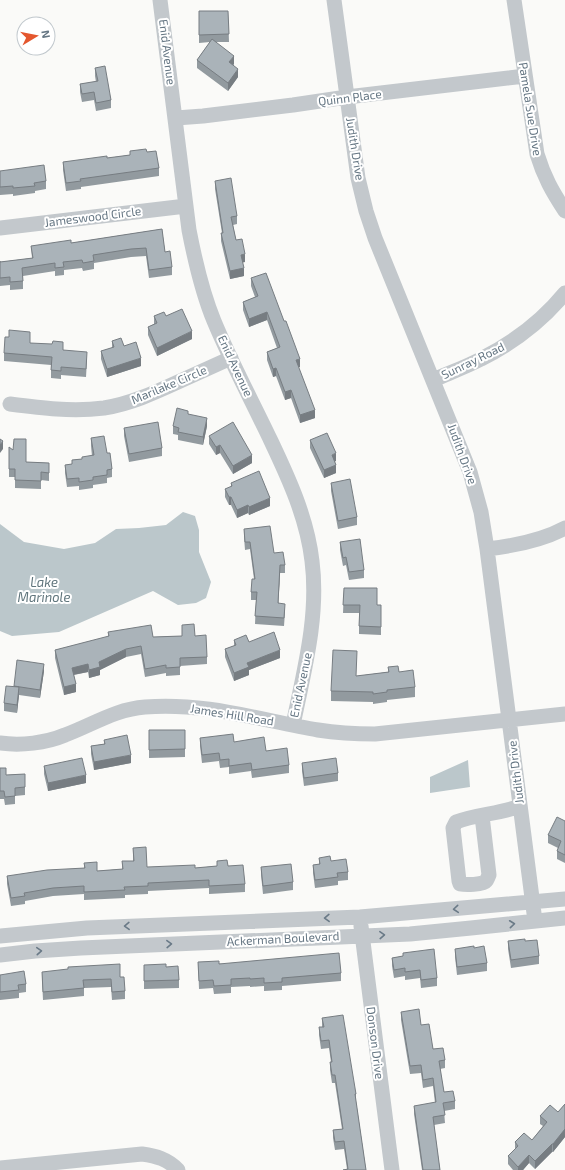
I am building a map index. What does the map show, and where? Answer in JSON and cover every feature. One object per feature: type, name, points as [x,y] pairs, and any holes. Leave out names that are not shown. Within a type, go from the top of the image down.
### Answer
[{"type":"street","name":"Enid Avenue","points":[[160,0],[186,206],[201,284],[214,320],[296,497],[306,530],[312,559],[314,610],[293,725]]},
{"type":"street","name":"Judith Drive","points":[[334,0],[358,178],[366,211],[375,238],[470,472],[480,508],[510,720],[535,921]]},
{"type":"street","name":"Pamela Sue Drive","points":[[514,0],[537,154],[542,172],[552,192],[565,211]]},
{"type":"street","name":"Quinn Place","points":[[176,118],[203,116],[525,76]]},
{"type":"street","name":"Jameswood Circle","points":[[0,228],[186,206]]},
{"type":"street","name":"Sunray Road","points":[[433,380],[481,359],[504,346],[541,318],[565,293]]},
{"type":"street","name":"Marilake Circle","points":[[10,404],[54,409],[81,410],[126,404],[231,358]]},
{"type":"street","points":[[486,549],[509,546],[544,538],[565,528]]},
{"type":"street","name":"James Hill Road","points":[[0,743],[24,744],[45,741],[65,735],[108,715],[124,710],[144,707],[166,706],[202,708],[236,713],[319,730],[350,734],[375,734],[425,730],[565,714]]},
{"type":"street","points":[[482,816],[508,811],[520,806]]},
{"type":"street","name":"Ackerman Boulevard","points":[[0,936],[87,928],[360,917],[565,899]]},
{"type":"street","name":"Donson Drive","points":[[360,917],[392,1170]]},
{"type":"street","name":"Ackerman Boulevard","points":[[0,955],[81,948],[410,934],[565,918]]},
{"type":"street","points":[[0,1168],[142,1154],[154,1155],[165,1160],[178,1170]]},
{"type":"water","name":"Lake Marinole","points":[[183,512],[195,516],[199,530],[199,552],[211,582],[206,598],[196,603],[178,605],[153,591],[59,632],[12,636],[0,631],[0,524],[24,542],[64,549],[95,543],[116,529],[166,525]]},
{"type":"water","points":[[468,760],[470,787],[430,793],[430,777]]},
{"type":"building","points":[[199,11],[228,11],[229,34],[199,35]]},
{"type":"building","points":[[212,39],[234,56],[229,62],[238,69],[228,83],[197,60]]},
{"type":"building","points":[[105,66],[111,100],[96,103],[94,92],[82,94],[80,84],[98,81],[95,68]]},
{"type":"building","points":[[146,149],[147,152],[156,151],[159,168],[80,179],[81,181],[66,183],[63,162],[107,156],[107,158],[130,155],[130,151]]},
{"type":"building","points":[[44,165],[46,181],[34,183],[35,186],[13,188],[13,186],[0,187],[0,171]]},
{"type":"building","points":[[231,178],[237,216],[231,217],[236,240],[242,239],[245,254],[241,255],[244,268],[230,271],[221,233],[223,233],[215,181]]},
{"type":"building","points":[[162,229],[165,252],[170,251],[172,267],[149,270],[146,248],[131,249],[93,255],[94,261],[83,263],[82,260],[63,262],[64,267],[55,268],[55,263],[22,268],[23,281],[10,282],[10,277],[0,278],[0,262],[33,258],[31,246],[71,240],[71,243]]},
{"type":"building","points":[[266,273],[300,359],[296,360],[315,410],[300,415],[291,390],[285,392],[276,368],[273,369],[267,352],[280,347],[267,312],[249,319],[243,302],[258,296],[251,278]]},
{"type":"building","points":[[182,309],[192,331],[157,348],[148,327],[157,323],[154,316],[164,312],[166,316]]},
{"type":"building","points":[[9,330],[30,332],[30,343],[52,344],[53,341],[63,342],[63,350],[87,352],[86,369],[61,367],[61,371],[51,370],[52,357],[4,353],[5,337],[9,337]]},
{"type":"building","points":[[121,338],[124,346],[136,342],[141,358],[107,369],[101,351],[114,347],[112,341]]},
{"type":"building","points":[[177,408],[188,411],[188,414],[207,418],[203,437],[178,432],[179,428],[173,426]]},
{"type":"building","points":[[158,422],[162,448],[129,454],[124,428]]},
{"type":"building","points":[[233,422],[252,455],[233,466],[220,445],[216,447],[209,436]]},
{"type":"building","points":[[327,433],[336,453],[332,455],[336,465],[324,470],[310,440]]},
{"type":"building","points":[[104,436],[107,453],[110,453],[112,469],[107,470],[107,475],[93,477],[93,480],[79,482],[79,478],[67,479],[65,465],[72,464],[72,460],[82,459],[82,457],[94,455],[91,438]]},
{"type":"building","points":[[14,439],[26,439],[26,462],[49,463],[49,473],[41,472],[41,481],[15,480],[15,469],[9,469],[9,447],[13,450]]},
{"type":"building","points":[[259,471],[270,498],[249,507],[248,505],[237,510],[231,497],[229,497],[225,489],[232,486],[231,483]]},
{"type":"building","points":[[350,479],[357,517],[338,521],[331,483]]},
{"type":"building","points":[[270,526],[274,553],[283,552],[285,565],[280,565],[278,603],[285,604],[284,618],[255,616],[257,592],[251,592],[252,579],[255,579],[250,542],[245,542],[244,529]]},
{"type":"building","points":[[360,539],[364,570],[349,572],[346,557],[343,558],[340,542]]},
{"type":"building","points":[[344,588],[377,588],[377,605],[381,605],[381,627],[359,626],[360,605],[343,605]]},
{"type":"building","points":[[194,624],[195,636],[206,635],[207,657],[180,658],[180,667],[166,668],[166,665],[145,669],[141,646],[126,649],[99,662],[100,667],[89,670],[88,664],[72,668],[76,684],[64,687],[55,650],[109,636],[108,632],[151,625],[153,637],[182,636],[182,625]]},
{"type":"building","points":[[274,632],[280,650],[247,663],[249,667],[234,673],[225,649],[236,645],[234,640],[246,635],[249,642]]},
{"type":"building","points":[[333,650],[357,651],[356,676],[389,672],[388,667],[398,666],[399,672],[413,670],[415,687],[387,690],[387,692],[373,694],[373,692],[331,691]]},
{"type":"building","points":[[17,660],[44,664],[40,690],[14,686]]},
{"type":"building","points":[[6,686],[19,687],[17,705],[4,703]]},
{"type":"building","points":[[149,730],[185,730],[185,749],[149,750]]},
{"type":"building","points":[[233,734],[234,742],[264,737],[266,751],[287,748],[289,765],[252,770],[251,763],[229,766],[229,759],[220,760],[219,753],[202,755],[200,738]]},
{"type":"building","points":[[127,735],[131,755],[94,762],[91,746],[105,744],[104,740]]},
{"type":"building","points":[[82,758],[86,775],[48,783],[44,766]]},
{"type":"building","points":[[336,758],[338,773],[304,778],[302,763]]},
{"type":"building","points":[[0,768],[6,768],[6,775],[25,774],[25,787],[15,788],[15,796],[5,797],[4,791],[0,791]]},
{"type":"building","points":[[557,817],[565,821],[565,855],[557,851],[561,841],[548,835]]},
{"type":"building","points":[[146,847],[147,867],[195,865],[195,868],[217,866],[217,861],[227,860],[228,866],[243,865],[245,884],[209,886],[209,880],[148,883],[148,886],[124,887],[125,890],[84,892],[84,886],[53,888],[24,893],[25,896],[11,898],[7,876],[47,870],[85,868],[84,863],[97,862],[97,871],[123,869],[122,861],[134,861],[133,848]]},
{"type":"building","points":[[330,856],[331,861],[346,859],[348,872],[337,873],[338,877],[315,880],[313,865],[320,864],[319,858]]},
{"type":"building","points":[[291,864],[293,882],[263,886],[261,867]]},
{"type":"building","points":[[525,939],[525,941],[537,940],[539,956],[511,960],[508,941]]},
{"type":"building","points":[[474,946],[474,948],[484,946],[487,963],[457,967],[455,949]]},
{"type":"building","points":[[434,949],[437,978],[421,980],[420,970],[405,972],[405,968],[394,970],[392,958],[403,956],[403,953]]},
{"type":"building","points":[[339,953],[341,973],[282,978],[282,982],[264,983],[264,978],[231,979],[231,985],[214,986],[213,980],[199,981],[198,962],[219,961],[219,964]]},
{"type":"building","points":[[120,964],[120,977],[124,977],[125,991],[112,992],[111,979],[83,980],[84,988],[43,992],[42,972],[68,969],[68,967]]},
{"type":"building","points":[[166,964],[166,967],[178,966],[179,980],[144,981],[144,965]]},
{"type":"building","points":[[24,971],[26,984],[18,985],[19,990],[0,992],[0,975]]},
{"type":"building","points":[[419,1009],[421,1025],[429,1024],[433,1049],[443,1048],[445,1060],[439,1061],[444,1092],[453,1091],[455,1101],[443,1103],[445,1115],[433,1117],[440,1170],[423,1170],[414,1106],[436,1102],[433,1078],[423,1080],[421,1065],[410,1066],[401,1012]]},
{"type":"building","points":[[343,1015],[356,1094],[366,1170],[343,1170],[348,1169],[344,1141],[335,1142],[333,1130],[343,1129],[335,1075],[332,1075],[329,1040],[321,1041],[319,1027],[324,1027],[322,1018]]},
{"type":"building","points":[[565,1104],[565,1129],[553,1144],[535,1161],[529,1155],[518,1167],[508,1156],[518,1146],[515,1142],[524,1133],[532,1140],[547,1122],[540,1116],[550,1105],[558,1112]]}]
